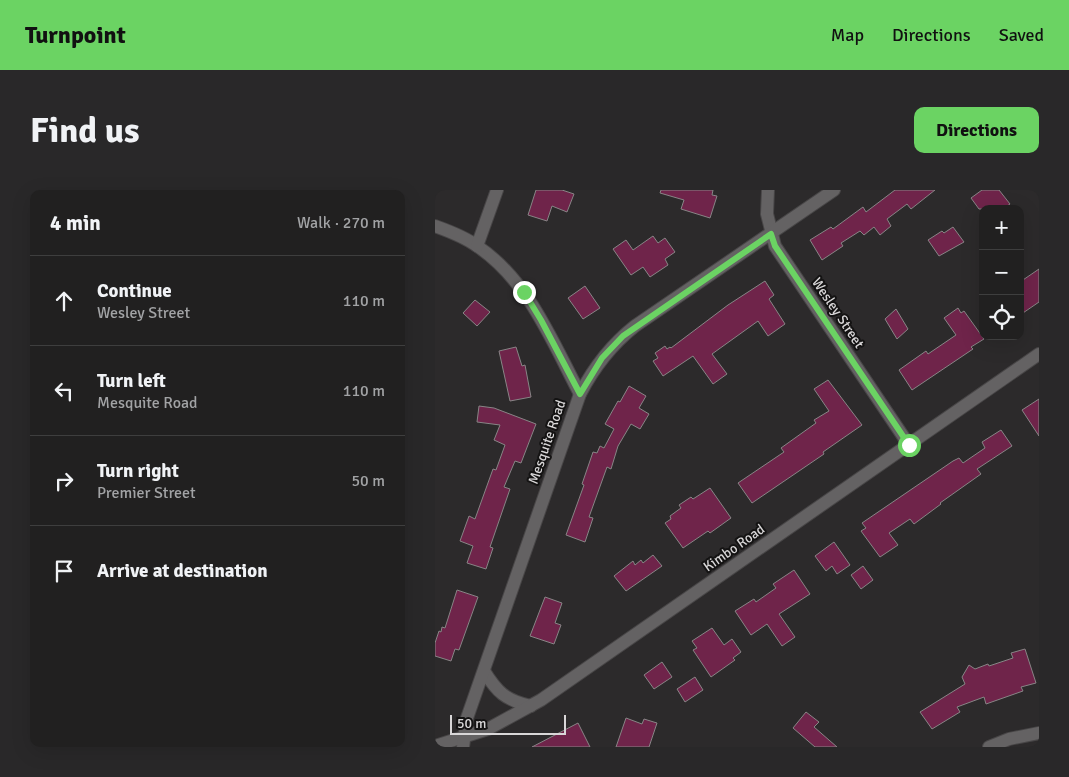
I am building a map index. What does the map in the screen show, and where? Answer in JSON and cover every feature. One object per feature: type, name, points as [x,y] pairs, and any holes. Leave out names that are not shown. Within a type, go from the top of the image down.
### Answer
[{"type":"street","points":[[477,246],[497,190]]},
{"type":"street","name":"Wesley Street","points":[[768,190],[767,214],[775,246],[909,445]]},
{"type":"street","name":"Mesquite Road","points":[[464,742],[467,718],[580,394],[602,358],[623,336],[834,190]]},
{"type":"street","points":[[435,226],[477,246],[499,264],[524,292],[580,394]]},
{"type":"street","name":"Kimbo Road","points":[[435,746],[464,742],[531,706],[1039,354]]},
{"type":"street","points":[[484,670],[492,684],[502,695],[509,700],[531,706]]},
{"type":"street","points":[[989,747],[1009,739],[1039,733]]},
{"type":"building","points":[[536,190],[562,190],[574,194],[567,212],[552,206],[547,221],[528,215]]},
{"type":"building","points":[[661,190],[713,190],[712,195],[717,196],[710,218],[681,209],[684,200],[660,193]]},
{"type":"building","points":[[895,190],[935,190],[911,209],[907,204],[887,219],[891,226],[880,235],[874,227],[864,235],[860,231],[841,243],[843,246],[822,260],[810,240],[831,227],[833,229],[863,207],[866,212]]},
{"type":"building","points":[[982,190],[999,190],[1010,204],[979,205],[979,209],[971,198]]},
{"type":"building","points":[[953,227],[964,242],[939,256],[928,240],[942,231],[944,233]]},
{"type":"building","points":[[653,236],[658,243],[665,238],[675,252],[665,259],[668,265],[650,277],[643,267],[631,275],[613,249],[626,240],[633,250]]},
{"type":"building","points":[[1039,269],[1039,302],[1024,312],[1024,295],[1024,279]]},
{"type":"building","points":[[765,281],[774,295],[769,299],[785,324],[768,336],[758,321],[712,354],[727,374],[713,384],[693,356],[663,376],[653,361],[658,358],[655,353],[665,346],[667,349],[671,348],[728,305]]},
{"type":"building","points":[[585,286],[600,308],[583,319],[568,298]]},
{"type":"building","points":[[475,300],[490,312],[477,326],[463,313]]},
{"type":"building","points":[[958,308],[961,313],[964,311],[979,332],[979,340],[982,340],[971,347],[973,349],[912,390],[899,370],[926,351],[928,354],[956,335],[944,318]]},
{"type":"building","points":[[896,309],[908,329],[897,339],[885,319]]},
{"type":"building","points":[[516,347],[522,366],[525,365],[531,397],[510,401],[499,351]]},
{"type":"building","points":[[828,380],[862,425],[823,452],[824,454],[752,503],[738,483],[784,452],[781,448],[816,423],[814,420],[829,411],[814,389]]},
{"type":"building","points":[[629,386],[646,396],[639,408],[649,414],[640,429],[631,424],[618,446],[611,469],[607,467],[589,517],[593,518],[585,542],[566,535],[584,485],[582,484],[593,452],[597,453],[600,446],[604,448],[614,429],[605,424]]},
{"type":"building","points":[[1039,399],[1039,436],[1022,410]]},
{"type":"building","points":[[479,406],[494,408],[536,424],[521,463],[515,461],[504,487],[510,489],[490,547],[493,548],[486,569],[467,563],[473,546],[460,541],[469,516],[475,519],[493,469],[496,470],[505,445],[494,440],[500,425],[477,422]]},
{"type":"building","points":[[1001,430],[1012,446],[977,469],[981,474],[914,524],[910,519],[889,533],[898,545],[880,557],[861,531],[866,528],[862,523],[953,461],[959,458],[963,463],[985,448],[982,442]]},
{"type":"building","points":[[710,488],[731,518],[710,533],[708,531],[683,548],[665,523],[671,519],[670,516],[681,508],[679,505]]},
{"type":"building","points":[[834,542],[850,565],[837,574],[832,566],[826,571],[815,556]]},
{"type":"building","points":[[653,555],[662,566],[626,591],[614,576],[633,561],[635,565],[641,560],[643,563]]},
{"type":"building","points":[[863,566],[873,580],[861,589],[851,575]]},
{"type":"building","points":[[794,570],[810,594],[779,614],[795,637],[782,646],[767,624],[751,635],[735,611],[754,599],[756,602],[776,588],[773,584]]},
{"type":"building","points":[[457,590],[478,597],[459,650],[455,649],[451,661],[435,656],[435,643],[439,631],[441,632],[442,627],[445,628]]},
{"type":"building","points":[[545,597],[562,603],[555,623],[561,625],[554,644],[530,636]]},
{"type":"building","points":[[712,628],[724,645],[732,639],[741,652],[733,658],[735,660],[711,677],[693,650],[697,648],[692,641]]},
{"type":"building","points":[[1025,649],[1036,683],[1021,687],[1023,691],[986,704],[984,697],[957,707],[960,712],[932,729],[920,712],[965,684],[962,677],[969,665],[975,669],[988,664],[989,666],[1013,658],[1011,653]]},
{"type":"building","points":[[662,662],[672,677],[654,689],[644,675]]},
{"type":"building","points":[[695,677],[703,690],[685,702],[677,689]]},
{"type":"building","points":[[806,712],[819,722],[814,727],[837,747],[815,747],[793,728]]},
{"type":"building","points":[[626,718],[642,724],[644,719],[657,723],[649,747],[616,747]]},
{"type":"building","points":[[578,723],[590,747],[532,747]]},
{"type":"route","points":[[524,292],[534,307],[580,394],[602,358],[623,336],[771,234],[775,246],[909,445]]}]
